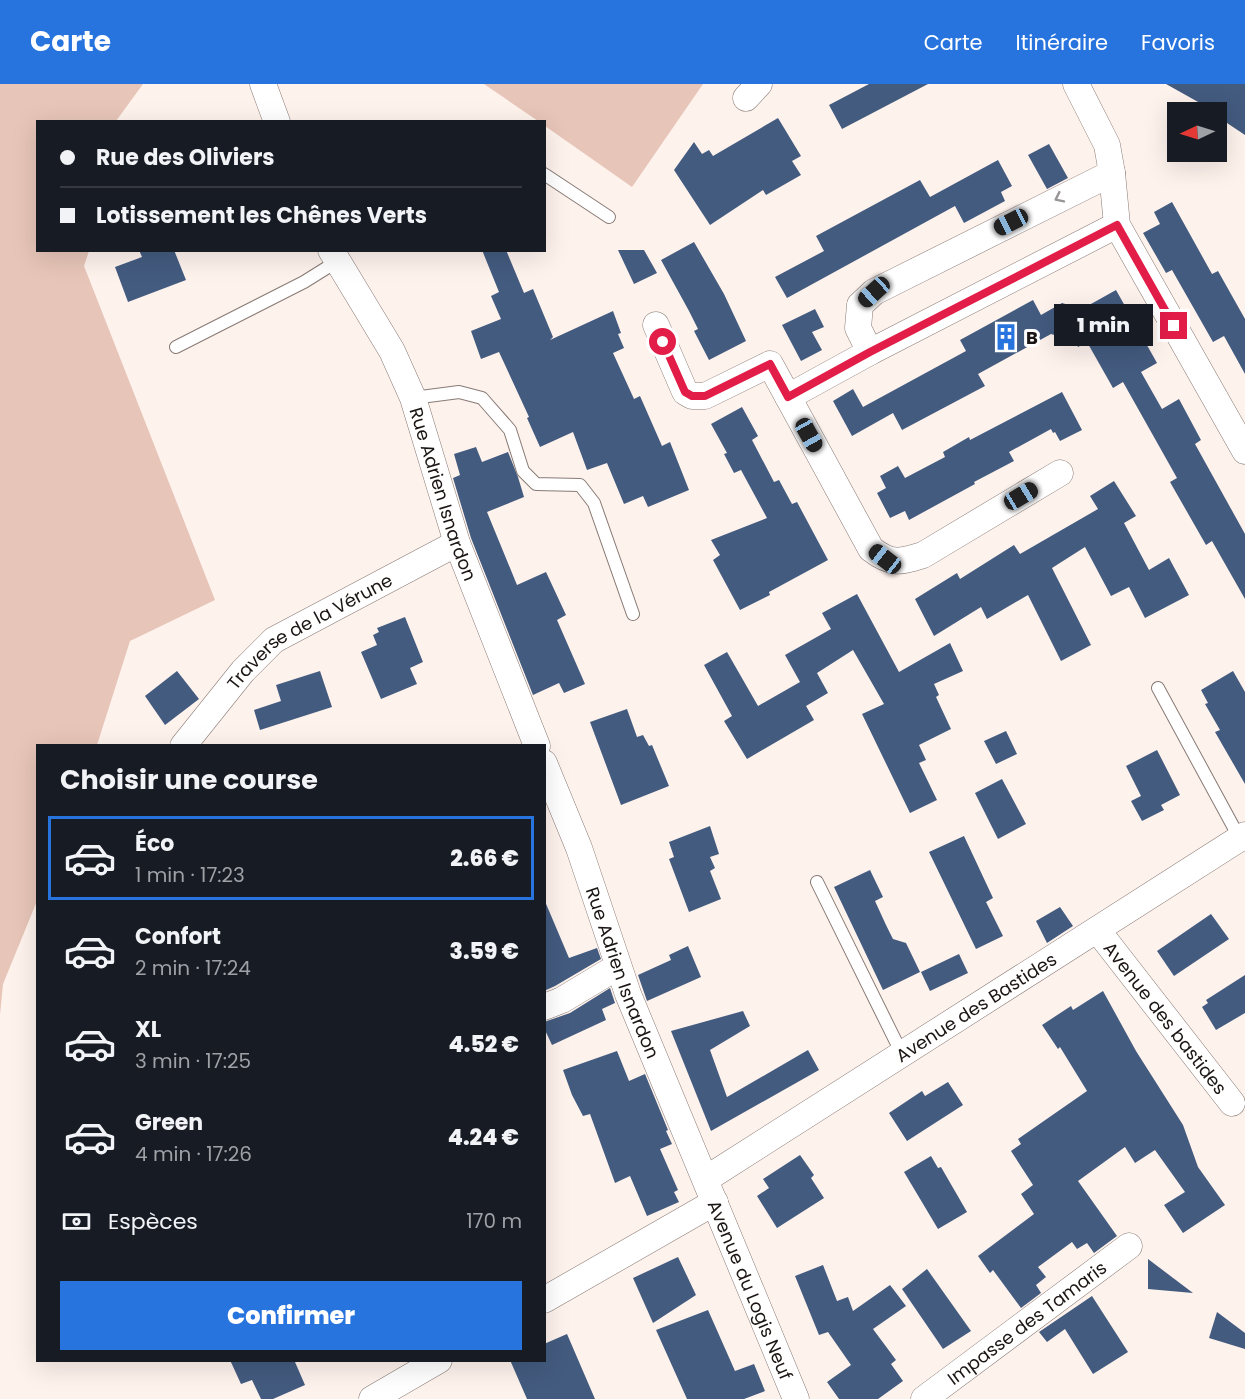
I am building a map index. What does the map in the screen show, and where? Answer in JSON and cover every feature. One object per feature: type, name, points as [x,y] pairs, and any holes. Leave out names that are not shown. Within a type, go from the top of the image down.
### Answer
[{"type":"street","points":[[263,84],[276,120]]},
{"type":"street","points":[[1076,84],[1107,145],[1117,225],[1245,451]]},
{"type":"street","points":[[870,352],[858,328],[860,304],[874,292],[1112,173]]},
{"type":"street","points":[[788,397],[870,352],[1117,225]]},
{"type":"street","name":"Rue Adrien Isnardon","points":[[334,256],[392,351],[413,398],[457,543],[536,744]]},
{"type":"street","points":[[656,325],[685,392],[692,396],[705,396],[770,364],[871,549],[885,559],[904,561],[923,555],[1060,473]]},
{"type":"street","name":"Traverse de la Vérune","points":[[185,744],[243,671],[274,640],[457,543]]},
{"type":"street","name":"Rue Adrien Isnardon","points":[[546,768],[579,848],[617,967],[706,1179]]},
{"type":"street","name":"Avenue des Bastides","points":[[706,1179],[1242,837]]},
{"type":"street","name":"Avenue des bastides","points":[[1098,931],[1232,1103]]},
{"type":"street","points":[[546,1006],[562,1000],[617,967]]},
{"type":"street","name":"Avenue du Logis Neuf","points":[[706,1179],[796,1399]]},
{"type":"street","points":[[546,1299],[715,1202]]},
{"type":"street","name":"Impasse des Tamaris","points":[[924,1399],[1129,1246]]},
{"type":"street","points":[[372,1399],[436,1362]]},
{"type":"lane","points":[[546,175],[609,217]]},
{"type":"lane","points":[[176,347],[304,282],[334,256]]},
{"type":"lane","points":[[413,398],[459,392],[482,398],[510,430],[524,471],[536,484],[580,485],[594,503],[633,614]]},
{"type":"lane","points":[[1158,688],[1242,837]]},
{"type":"lane","points":[[817,882],[902,1054]]},
{"type":"shaded area","points":[[0,84],[143,84],[117,120],[36,120],[36,252],[89,252],[84,266],[215,600],[130,641],[97,744],[36,744],[36,903],[3,984],[0,1015]]},
{"type":"shaded area","points":[[484,84],[703,84],[632,187],[546,127],[546,120],[537,120]]},
{"type":"building","points":[[869,84],[928,84],[842,129],[829,105]]},
{"type":"building","points":[[1166,84],[1245,84],[1245,135],[1227,123],[1227,102],[1198,102]]},
{"type":"building","points":[[778,118],[801,156],[792,161],[801,175],[766,195],[763,190],[710,225],[674,170],[694,142],[702,154],[709,150],[713,156]]},
{"type":"building","points":[[1049,144],[1068,178],[1047,189],[1028,155]]},
{"type":"building","points":[[998,160],[1012,186],[1001,192],[1005,201],[964,223],[955,206],[787,298],[775,277],[824,251],[816,236],[920,180],[930,197]]},
{"type":"building","points":[[1172,202],[1212,274],[1218,271],[1245,319],[1245,374],[1224,336],[1213,342],[1172,270],[1166,273],[1143,233],[1160,224],[1154,212]]},
{"type":"building","points":[[694,242],[724,294],[746,341],[709,360],[694,331],[698,329],[661,260]]},
{"type":"building","points":[[618,250],[644,250],[657,273],[634,284]]},
{"type":"building","points":[[140,252],[175,252],[186,280],[128,302],[115,267],[142,257]]},
{"type":"building","points":[[483,252],[507,252],[524,293],[533,289],[553,337],[550,340],[613,311],[624,348],[613,353],[634,399],[640,396],[662,446],[670,442],[689,490],[648,507],[643,496],[624,504],[607,463],[587,470],[573,432],[540,447],[499,352],[481,359],[471,331],[501,319],[491,296],[499,292]]},
{"type":"building","points":[[1116,290],[1157,363],[1141,372],[1162,409],[1179,399],[1201,440],[1195,444],[1245,534],[1245,599],[1212,541],[1206,545],[1170,482],[1177,478],[1123,382],[1113,388],[1087,342],[1078,347],[1075,341],[1051,334],[978,374],[985,386],[902,430],[893,413],[852,436],[833,401],[853,389],[863,407],[966,351],[960,340],[1033,300],[1041,315],[1062,303],[1082,309]]},
{"type":"building","points":[[815,309],[824,327],[812,332],[822,350],[801,361],[782,325]]},
{"type":"building","points":[[1062,392],[1082,430],[1060,441],[1051,429],[1009,452],[1014,461],[974,482],[975,484],[909,520],[905,511],[890,518],[877,493],[886,488],[880,476],[898,466],[905,478],[945,457],[943,452],[969,437],[970,440]]},
{"type":"building","points":[[742,407],[758,436],[752,440],[774,482],[779,480],[792,504],[797,502],[828,560],[740,610],[713,560],[720,555],[711,540],[767,518],[741,470],[734,473],[724,454],[727,453],[711,424]]},
{"type":"building","points":[[476,447],[482,462],[508,452],[518,477],[524,497],[487,512],[517,585],[546,572],[566,615],[557,620],[585,684],[564,693],[559,683],[533,695],[471,538],[453,478],[460,475],[454,454]]},
{"type":"building","points":[[1114,481],[1136,516],[1124,523],[1149,570],[1169,558],[1189,595],[1145,618],[1129,587],[1111,596],[1085,547],[1052,568],[1091,645],[1061,661],[1028,595],[987,619],[981,607],[934,636],[915,599],[957,573],[960,579],[1014,545],[1020,554],[1098,509],[1090,496]]},
{"type":"building","points":[[857,594],[899,672],[950,643],[963,671],[934,684],[939,695],[936,697],[951,729],[919,745],[926,760],[919,763],[937,800],[910,813],[862,714],[884,704],[853,650],[817,673],[828,693],[806,706],[814,720],[747,759],[724,721],[732,716],[704,665],[727,652],[758,706],[800,682],[785,655],[831,629],[822,613]]},
{"type":"building","points":[[405,617],[423,662],[410,668],[417,684],[381,699],[361,652],[377,645],[373,635],[379,632],[377,628]]},
{"type":"building","points":[[177,671],[199,699],[165,725],[145,696]]},
{"type":"building","points":[[320,671],[332,707],[260,730],[254,710],[281,701],[276,685]]},
{"type":"building","points":[[1233,671],[1245,692],[1245,784],[1215,732],[1220,730],[1205,704],[1208,703],[1201,690]]},
{"type":"building","points":[[627,709],[637,737],[643,735],[649,746],[652,745],[669,786],[621,805],[590,722]]},
{"type":"building","points":[[1006,731],[1017,754],[996,764],[984,741]]},
{"type":"building","points":[[1157,750],[1180,795],[1161,805],[1164,810],[1142,821],[1131,801],[1141,796],[1126,766]]},
{"type":"building","points":[[1002,779],[1026,824],[998,839],[975,793]]},
{"type":"building","points":[[710,826],[719,854],[710,857],[715,868],[710,871],[721,899],[689,912],[669,859],[674,857],[669,842]]},
{"type":"building","points":[[964,836],[993,898],[986,902],[1003,936],[976,949],[929,852]]},
{"type":"building","points":[[870,870],[883,897],[875,901],[886,925],[893,939],[906,943],[920,972],[883,990],[834,887]]},
{"type":"building","points":[[546,904],[569,958],[597,948],[601,959],[546,990]]},
{"type":"building","points":[[1060,907],[1073,926],[1047,943],[1036,921]]},
{"type":"building","points":[[1211,914],[1229,939],[1174,976],[1157,951]]},
{"type":"building","points":[[688,946],[701,977],[647,1001],[638,975],[671,960],[669,955]]},
{"type":"building","points":[[959,954],[968,973],[930,991],[921,972]]},
{"type":"building","points":[[1245,975],[1245,1013],[1216,1030],[1202,1007],[1208,1003],[1206,1000]]},
{"type":"building","points":[[610,988],[615,1003],[602,1009],[606,1020],[552,1045],[546,1032],[546,1021],[570,1013]]},
{"type":"building","points":[[1103,991],[1136,1051],[1183,1125],[1198,1167],[1225,1205],[1183,1233],[1164,1205],[1185,1192],[1155,1150],[1135,1163],[1125,1147],[1078,1181],[1117,1236],[1094,1253],[1087,1243],[1077,1249],[1072,1242],[1038,1267],[1046,1277],[1036,1285],[1041,1293],[1021,1308],[993,1270],[990,1273],[978,1256],[1034,1214],[1021,1194],[1033,1185],[1011,1151],[1021,1144],[1018,1139],[1087,1091],[1060,1047],[1058,1049],[1042,1025],[1071,1006],[1073,1010]]},
{"type":"building","points":[[743,1011],[750,1026],[710,1050],[727,1097],[808,1050],[819,1070],[711,1131],[671,1031]]},
{"type":"building","points":[[617,1051],[629,1081],[645,1074],[672,1144],[660,1149],[678,1190],[674,1192],[679,1202],[647,1216],[630,1176],[615,1183],[590,1114],[583,1116],[563,1070]]},
{"type":"building","points":[[948,1082],[963,1105],[907,1141],[889,1113],[922,1091],[925,1096]]},
{"type":"building","points":[[800,1155],[814,1175],[811,1178],[824,1198],[777,1228],[757,1196],[769,1188],[763,1179]]},
{"type":"building","points":[[931,1156],[938,1168],[941,1167],[967,1212],[938,1229],[904,1172]]},
{"type":"building","points":[[678,1257],[696,1295],[653,1323],[633,1278]]},
{"type":"building","points":[[1148,1259],[1193,1293],[1148,1289]]},
{"type":"building","points":[[823,1265],[837,1301],[848,1297],[853,1311],[890,1285],[906,1306],[873,1329],[896,1360],[891,1364],[903,1381],[878,1399],[839,1399],[827,1382],[851,1365],[828,1332],[819,1335],[795,1276]]},
{"type":"building","points":[[927,1269],[971,1331],[943,1349],[902,1289]]},
{"type":"building","points":[[1092,1296],[1128,1352],[1093,1374],[1065,1329],[1047,1342],[1039,1332]]},
{"type":"building","points":[[708,1310],[735,1371],[754,1364],[765,1391],[744,1399],[687,1399],[656,1330]]},
{"type":"building","points":[[1217,1312],[1245,1333],[1245,1349],[1209,1338]]},
{"type":"building","points":[[567,1334],[595,1399],[527,1399],[511,1362],[546,1362],[546,1343]]},
{"type":"building","points":[[231,1362],[295,1362],[305,1385],[273,1399],[261,1399],[252,1380],[241,1384]]},
{"type":"place","name":"B","points":[[1006,337]]},
{"type":"route","points":[[663,342],[685,392],[692,396],[705,396],[770,364],[788,397],[870,352],[1117,225],[1174,326]]}]
